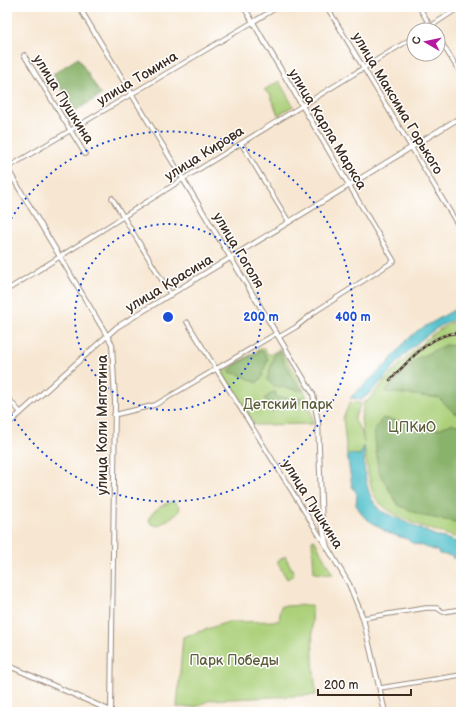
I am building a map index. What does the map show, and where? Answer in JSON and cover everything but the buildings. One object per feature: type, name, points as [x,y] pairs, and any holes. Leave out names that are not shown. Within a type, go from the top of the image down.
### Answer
[{"type":"main road","name":"улица Карла Маркса","points":[[244,7],[349,185]]},
{"type":"main road","name":"улица Гоголя","points":[[80,9],[307,383],[316,406],[322,525],[327,547]]},
{"type":"main road","name":"улица Красина","points":[[7,425],[118,327],[461,117]]},
{"type":"main road","name":"улица Коли Мяготина","points":[[7,168],[108,335],[114,352],[111,712]]},
{"type":"main road","name":"улица Пушкина","points":[[327,547],[350,588],[362,618],[385,712]]},
{"type":"main road","points":[[7,665],[111,712]]},
{"type":"street","points":[[80,9],[88,7]]},
{"type":"street","name":"улица Томина","points":[[7,168],[278,7]]},
{"type":"street","name":"улица Максима Горького","points":[[327,7],[461,230]]},
{"type":"street","points":[[419,7],[428,22]]},
{"type":"street","points":[[440,22],[460,7]]},
{"type":"street","name":"улица Кирова","points":[[7,290],[124,217],[183,178],[406,42]]},
{"type":"street","points":[[446,50],[461,74]]},
{"type":"street","name":"улица Пушкина","points":[[24,55],[85,154]]},
{"type":"street","points":[[241,143],[289,222]]},
{"type":"street","name":"улица Карла Маркса","points":[[278,335],[296,327],[316,311],[394,261],[349,185]]},
{"type":"street","points":[[112,198],[171,295]]},
{"type":"street","name":"улица Пушкина","points":[[187,322],[327,547]]},
{"type":"street","points":[[114,415],[155,404],[278,335]]},
{"type":"street","points":[[7,397],[21,413]]},
{"type":"street","points":[[362,618],[426,608],[437,608],[443,612],[461,609]]},
{"type":"street","points":[[380,688],[461,675]]},
{"type":"green space","points":[[78,58],[101,95],[75,111],[53,74]]},
{"type":"green space","points":[[279,81],[293,106],[278,115],[270,94],[264,90]]},
{"type":"green space","name":"ЦПКиО","points":[[461,319],[461,539],[413,523],[400,517],[380,503],[374,495],[371,485],[364,446],[360,455],[347,454],[343,418],[350,402],[361,403],[354,419],[361,431],[364,443],[361,419],[364,401],[367,402],[397,367],[437,331],[450,323]]},
{"type":"green space","points":[[445,345],[461,346],[461,414],[454,413],[439,398],[385,392],[416,359]]},
{"type":"green space","name":"Детский парк","points":[[263,347],[269,355],[280,349],[297,376],[309,403],[313,424],[255,425],[222,372]]},
{"type":"green space","points":[[260,351],[263,351],[268,359],[263,376],[257,383],[240,375],[229,372],[239,363]]},
{"type":"green space","points":[[280,351],[285,365],[290,370],[290,374],[303,391],[274,386],[267,380],[274,354]]},
{"type":"green space","points":[[273,392],[276,392],[276,397],[296,399],[304,397],[308,403],[308,408],[301,403],[292,405],[290,403],[285,405],[281,404],[276,410],[269,412],[265,398]]},
{"type":"green space","points":[[383,418],[438,429],[451,424],[461,425],[461,523],[423,516],[398,505],[378,470],[374,430]]},
{"type":"green space","points":[[174,501],[180,507],[178,513],[158,526],[151,524],[149,520],[155,511]]},
{"type":"green space","points":[[314,539],[333,575],[314,573],[312,540]]},
{"type":"green space","points":[[285,556],[294,573],[293,576],[287,579],[277,562]]},
{"type":"green space","name":"Парк Победы","points":[[312,605],[313,660],[316,695],[210,700],[195,707],[177,707],[183,637],[228,622],[279,621],[281,606]]},
{"type":"water","points":[[461,306],[461,317],[444,324],[421,341],[395,365],[367,396],[361,400],[350,398],[388,363],[404,343],[417,331]]},
{"type":"water","points":[[364,446],[364,463],[368,489],[375,504],[381,511],[434,535],[461,543],[461,559],[456,557],[453,559],[452,556],[439,554],[438,551],[412,543],[407,539],[388,533],[364,517],[356,505],[357,494],[352,486],[347,454],[360,455]]},
{"type":"railway","points":[[390,380],[413,356],[431,342],[440,337],[461,333]]}]
